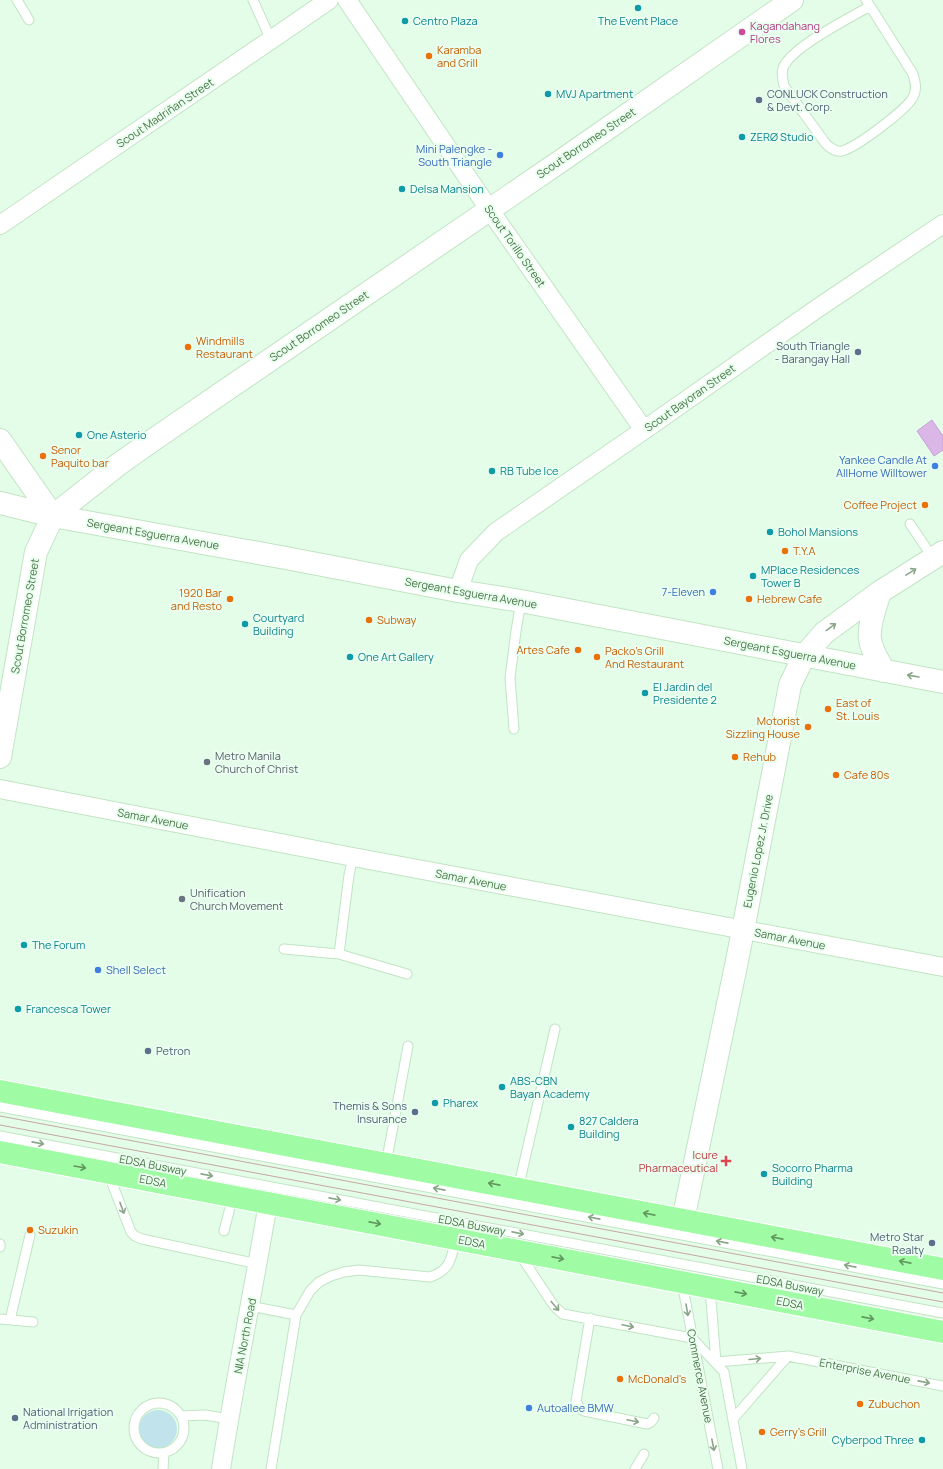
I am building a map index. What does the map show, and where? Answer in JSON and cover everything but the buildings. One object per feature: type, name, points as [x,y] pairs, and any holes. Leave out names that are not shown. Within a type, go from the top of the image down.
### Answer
[{"type":"highway","points":[[0,1091],[943,1270]]},
{"type":"highway","name":"EDSA","points":[[0,1152],[943,1332]]},
{"type":"street","name":"Scout Madriñan Street","points":[[0,225],[329,0]]},
{"type":"street","name":"Scout Torillo Street","points":[[347,0],[489,209],[644,430]]},
{"type":"street","name":"Scout Borromeo Street","points":[[0,756],[36,552],[53,516],[152,440],[792,0]]},
{"type":"street","name":"Scout Bayoran Street","points":[[458,591],[469,560],[496,532],[815,310],[943,224]]},
{"type":"street","points":[[0,440],[53,516]]},
{"type":"street","name":"Sergeant Esguerra Avenue","points":[[0,503],[53,516],[458,591],[521,601],[943,682]]},
{"type":"street","name":"Eugenio Lopez Jr. Drive","points":[[683,1220],[738,956],[790,685],[804,656],[824,633],[880,592],[938,555]]},
{"type":"street","points":[[880,592],[872,618],[869,638],[873,651],[884,671]]},
{"type":"street","name":"Samar Avenue","points":[[0,789],[353,858],[943,967]]},
{"type":"street","name":"NIA North Road","points":[[221,1469],[268,1203]]},
{"type":"lane","points":[[17,0],[29,20]]},
{"type":"lane","points":[[253,0],[272,40]]},
{"type":"lane","points":[[868,3],[913,74],[916,85],[914,96],[909,105],[896,117],[852,146],[843,151],[837,151],[830,149],[784,86],[782,75],[789,57],[868,3]]},
{"type":"lane","points":[[910,524],[938,555]]},
{"type":"lane","points":[[514,729],[510,678],[521,601]]},
{"type":"lane","points":[[339,954],[349,876],[353,858]]},
{"type":"lane","points":[[284,949],[339,954],[407,974]]},
{"type":"lane","points":[[518,1189],[555,1028]]},
{"type":"lane","points":[[386,1164],[408,1046]]},
{"type":"lane","points":[[0,1107],[943,1284]]},
{"type":"lane","name":"EDSA Busway","points":[[0,1136],[943,1313]]},
{"type":"lane","points":[[107,1172],[131,1232],[135,1236],[142,1239],[221,1252],[258,1264]]},
{"type":"lane","points":[[224,1232],[232,1196]]},
{"type":"lane","points":[[10,1320],[30,1235]]},
{"type":"lane","points":[[271,1469],[296,1315],[310,1291],[319,1282],[331,1276],[359,1270],[430,1277],[444,1271],[449,1264],[456,1239]]},
{"type":"lane","points":[[517,1250],[556,1308],[563,1314],[692,1338],[716,1362]]},
{"type":"lane","name":"Commerce Avenue","points":[[682,1283],[718,1469]]},
{"type":"lane","name":"Commerce Avenue","points":[[710,1287],[716,1362],[724,1372],[742,1469]]},
{"type":"lane","points":[[250,1306],[296,1315]]},
{"type":"lane","points":[[590,1318],[576,1402],[577,1405],[584,1411],[647,1424],[652,1422],[654,1418]]},
{"type":"lane","points":[[0,1319],[33,1322]]},
{"type":"lane","points":[[733,1419],[788,1356]]},
{"type":"lane","name":"Enterprise Avenue","points":[[716,1362],[788,1356],[943,1386]]},
{"type":"lane","points":[[162,1403],[169,1405],[181,1416],[184,1423],[182,1439],[172,1450],[156,1454],[149,1452],[137,1441],[134,1434],[136,1418],[146,1407],[162,1403]]},
{"type":"lane","points":[[181,1416],[205,1415],[229,1418]]},
{"type":"lane","points":[[163,1469],[164,1453]]},
{"type":"lane","points":[[635,1469],[644,1454]]},
{"type":"shaded area","points":[[932,420],[943,436],[943,450],[934,456],[917,431]]},
{"type":"shaded area","points":[[154,1410],[162,1410],[172,1415],[176,1422],[176,1436],[172,1443],[162,1448],[154,1448],[144,1443],[142,1440],[139,1433],[139,1425],[144,1415],[147,1413]]},
{"type":"tram line","points":[[0,1116],[943,1293]]},
{"type":"tram line","points":[[0,1125],[943,1302]]},
{"type":"place","name":"The Event Place","points":[[638,8]]},
{"type":"place","name":"Centro Plaza","points":[[405,21]]},
{"type":"place","name":"Kagandahang Flores","points":[[742,32]]},
{"type":"place","name":"Karamba and Grill","points":[[429,56]]},
{"type":"place","name":"MVJ Apartment","points":[[548,94]]},
{"type":"place","name":"CONLUCK Construction & Devt. Corp.","points":[[759,100]]},
{"type":"place","name":"ZERØ Studio","points":[[742,137]]},
{"type":"place","name":"Mini Palengke - South Triangle","points":[[500,155]]},
{"type":"place","name":"Delsa Mansion","points":[[402,189]]},
{"type":"place","name":"Windmills Restaurant","points":[[188,347]]},
{"type":"place","name":"South Triangle - Barangay Hall","points":[[858,352]]},
{"type":"place","name":"One Asterio","points":[[79,435]]},
{"type":"place","name":"Senor Paquito bar","points":[[43,456]]},
{"type":"place","name":"Yankee Candle At AllHome Willtower","points":[[935,466]]},
{"type":"place","name":"RB Tube Ice","points":[[492,471]]},
{"type":"place","name":"Coffee Project","points":[[925,505]]},
{"type":"place","name":"Bohol Mansions","points":[[770,532]]},
{"type":"place","name":"T.Y.A","points":[[785,551]]},
{"type":"place","name":"MPlace Residences Tower B","points":[[753,576]]},
{"type":"place","name":"7-Eleven","points":[[713,592]]},
{"type":"place","name":"1920 Bar and Resto","points":[[230,599]]},
{"type":"place","name":"Hebrew Cafe","points":[[749,599]]},
{"type":"place","name":"Subway","points":[[369,620]]},
{"type":"place","name":"Courtyard Building","points":[[245,624]]},
{"type":"place","name":"Artes Cafe","points":[[578,650]]},
{"type":"place","name":"One Art Gallery","points":[[350,657]]},
{"type":"place","name":"Packo's Grill And Restaurant","points":[[597,657]]},
{"type":"place","name":"El Jardin del Presidente 2","points":[[645,693]]},
{"type":"place","name":"East of St. Louis","points":[[828,709]]},
{"type":"place","name":"Motorist Sizzling House","points":[[808,727]]},
{"type":"place","name":"Rehub","points":[[735,757]]},
{"type":"place","name":"Metro Manila Church of Christ","points":[[207,762]]},
{"type":"place","name":"Cafe 80s","points":[[836,775]]},
{"type":"place","name":"Unification Church Movement","points":[[182,899]]},
{"type":"place","name":"The Forum","points":[[24,945]]},
{"type":"place","name":"Shell Select","points":[[98,970]]},
{"type":"place","name":"Francesca Tower","points":[[18,1009]]},
{"type":"place","name":"Petron","points":[[148,1051]]},
{"type":"place","name":"ABS-CBN Bayan Academy","points":[[502,1087]]},
{"type":"place","name":"Pharex","points":[[435,1103]]},
{"type":"place","name":"Themis & Sons Insurance","points":[[415,1112]]},
{"type":"place","name":"827 Caldera Building","points":[[571,1127]]},
{"type":"place","name":"Icure Pharmaceutical","points":[[726,1161]]},
{"type":"place","name":"Socorro Pharma Building","points":[[764,1174]]},
{"type":"place","name":"Suzukin","points":[[30,1230]]},
{"type":"place","name":"Metro Star Realty","points":[[932,1243]]},
{"type":"place","name":"McDonald's","points":[[620,1379]]},
{"type":"place","name":"Zubuchon","points":[[860,1404]]},
{"type":"place","name":"Autoallee BMW","points":[[529,1408]]},
{"type":"place","name":"National Irrigation Administration","points":[[15,1418]]},
{"type":"place","name":"Gerry's Grill","points":[[762,1432]]},
{"type":"place","name":"Cyberpod Three","points":[[922,1440]]}]
